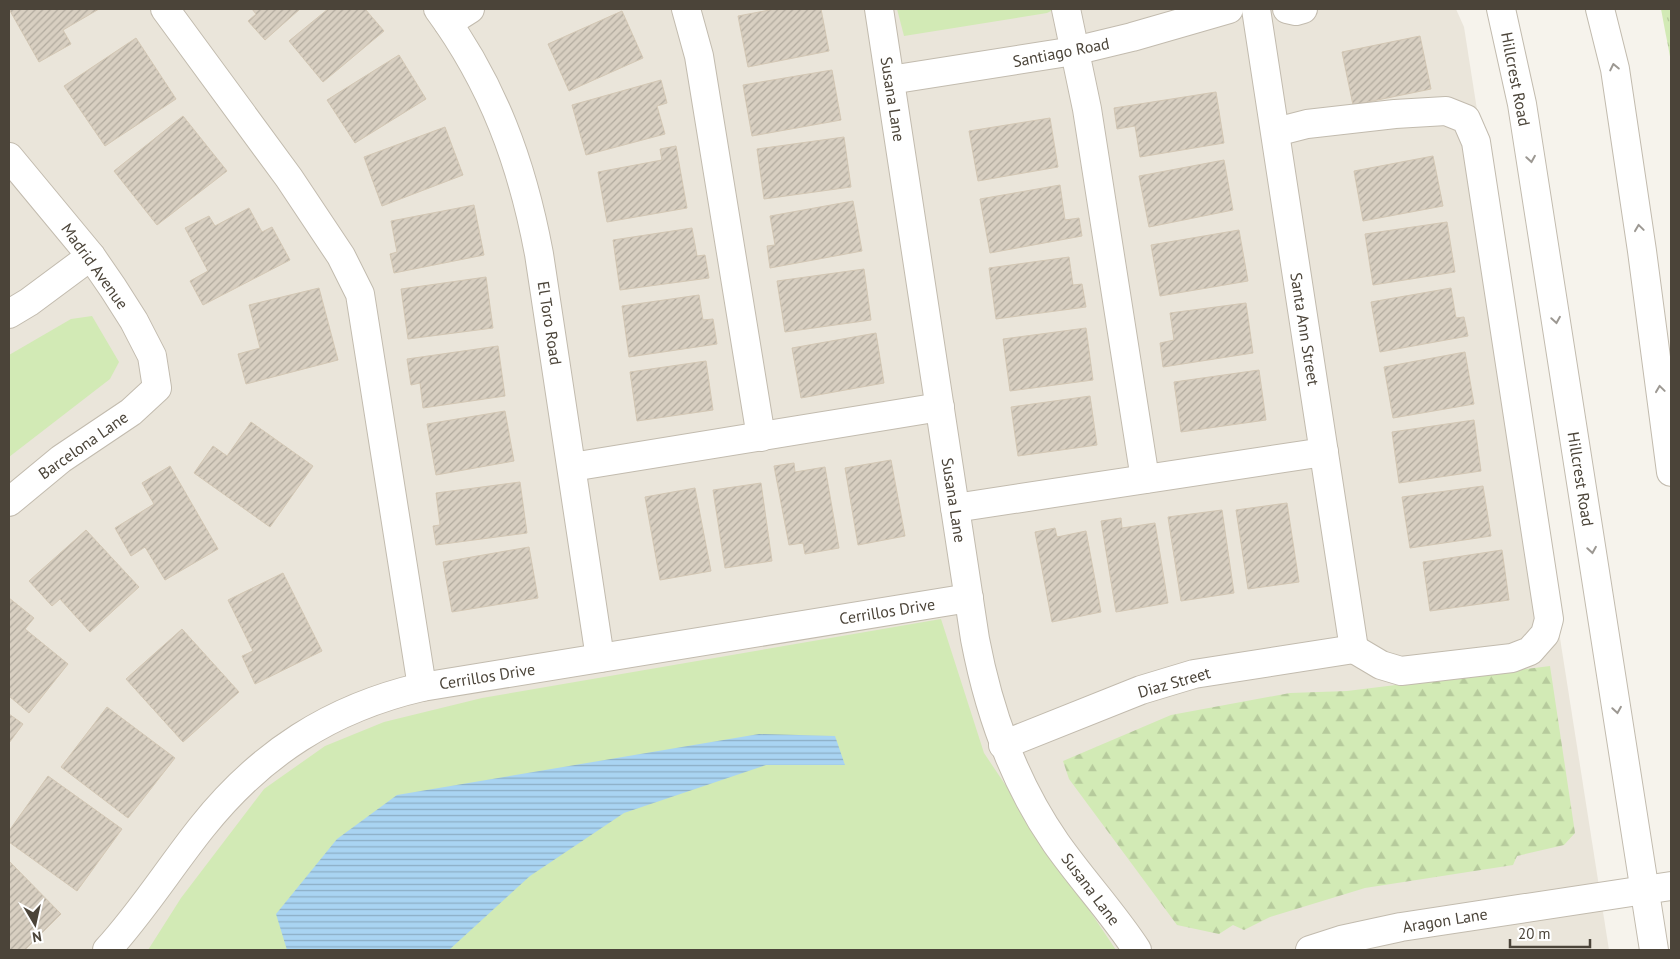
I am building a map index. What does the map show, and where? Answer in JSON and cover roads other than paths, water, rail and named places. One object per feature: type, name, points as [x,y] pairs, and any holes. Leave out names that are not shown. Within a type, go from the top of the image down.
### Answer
[{"type":"street","points":[[165,9],[289,178],[341,256],[360,294],[422,687]]},
{"type":"street","points":[[686,9],[699,56],[761,437]]},
{"type":"street","name":"Susana Lane","points":[[879,9],[981,675],[991,711],[1027,796],[1046,828],[1072,865],[1137,950]]},
{"type":"street","points":[[1066,9],[1087,109],[1145,479]]},
{"type":"street","name":"Santiago Road","points":[[890,80],[1074,52],[1229,9]]},
{"type":"street","name":"Santa Ann Street","points":[[1256,9],[1354,649]]},
{"type":"street","points":[[1287,9],[1296,11],[1303,9]]},
{"type":"street","name":"Hillcrest Road","points":[[1501,9],[1522,104],[1654,950]]},
{"type":"street","points":[[1600,9],[1615,69],[1642,251],[1671,472]]},
{"type":"street","name":"El Toro Road","points":[[452,13],[507,133],[531,213],[539,254],[600,658]]},
{"type":"street","points":[[1276,132],[1307,124],[1395,114],[1446,111],[1466,119],[1476,142],[1549,619],[1545,634],[1530,651],[1512,658],[1401,671],[1380,665],[1354,649]]},
{"type":"street","name":"Madrid Avenue","points":[[9,156],[91,256],[134,321],[152,356],[157,388]]},
{"type":"street","points":[[9,314],[29,302],[91,256]]},
{"type":"street","name":"Barcelona Lane","points":[[9,502],[61,459],[95,434],[131,412],[157,388]]},
{"type":"street","points":[[572,467],[940,407]]},
{"type":"street","points":[[955,508],[1324,452]]},
{"type":"street","name":"Cerrillos Drive","points":[[108,950],[217,808],[245,778],[296,738],[347,712],[385,697],[422,687],[968,598]]},
{"type":"street","name":"Diaz Street","points":[[1004,745],[1141,690],[1176,679],[1221,669],[1354,649]]},
{"type":"street","name":"Aragon Lane","points":[[1310,950],[1341,940],[1401,927],[1671,886]]},
{"type":"water","points":[[759,734],[835,736],[845,765],[766,765],[624,813],[530,876],[449,950],[287,950],[276,914],[337,839],[397,795]]}]
